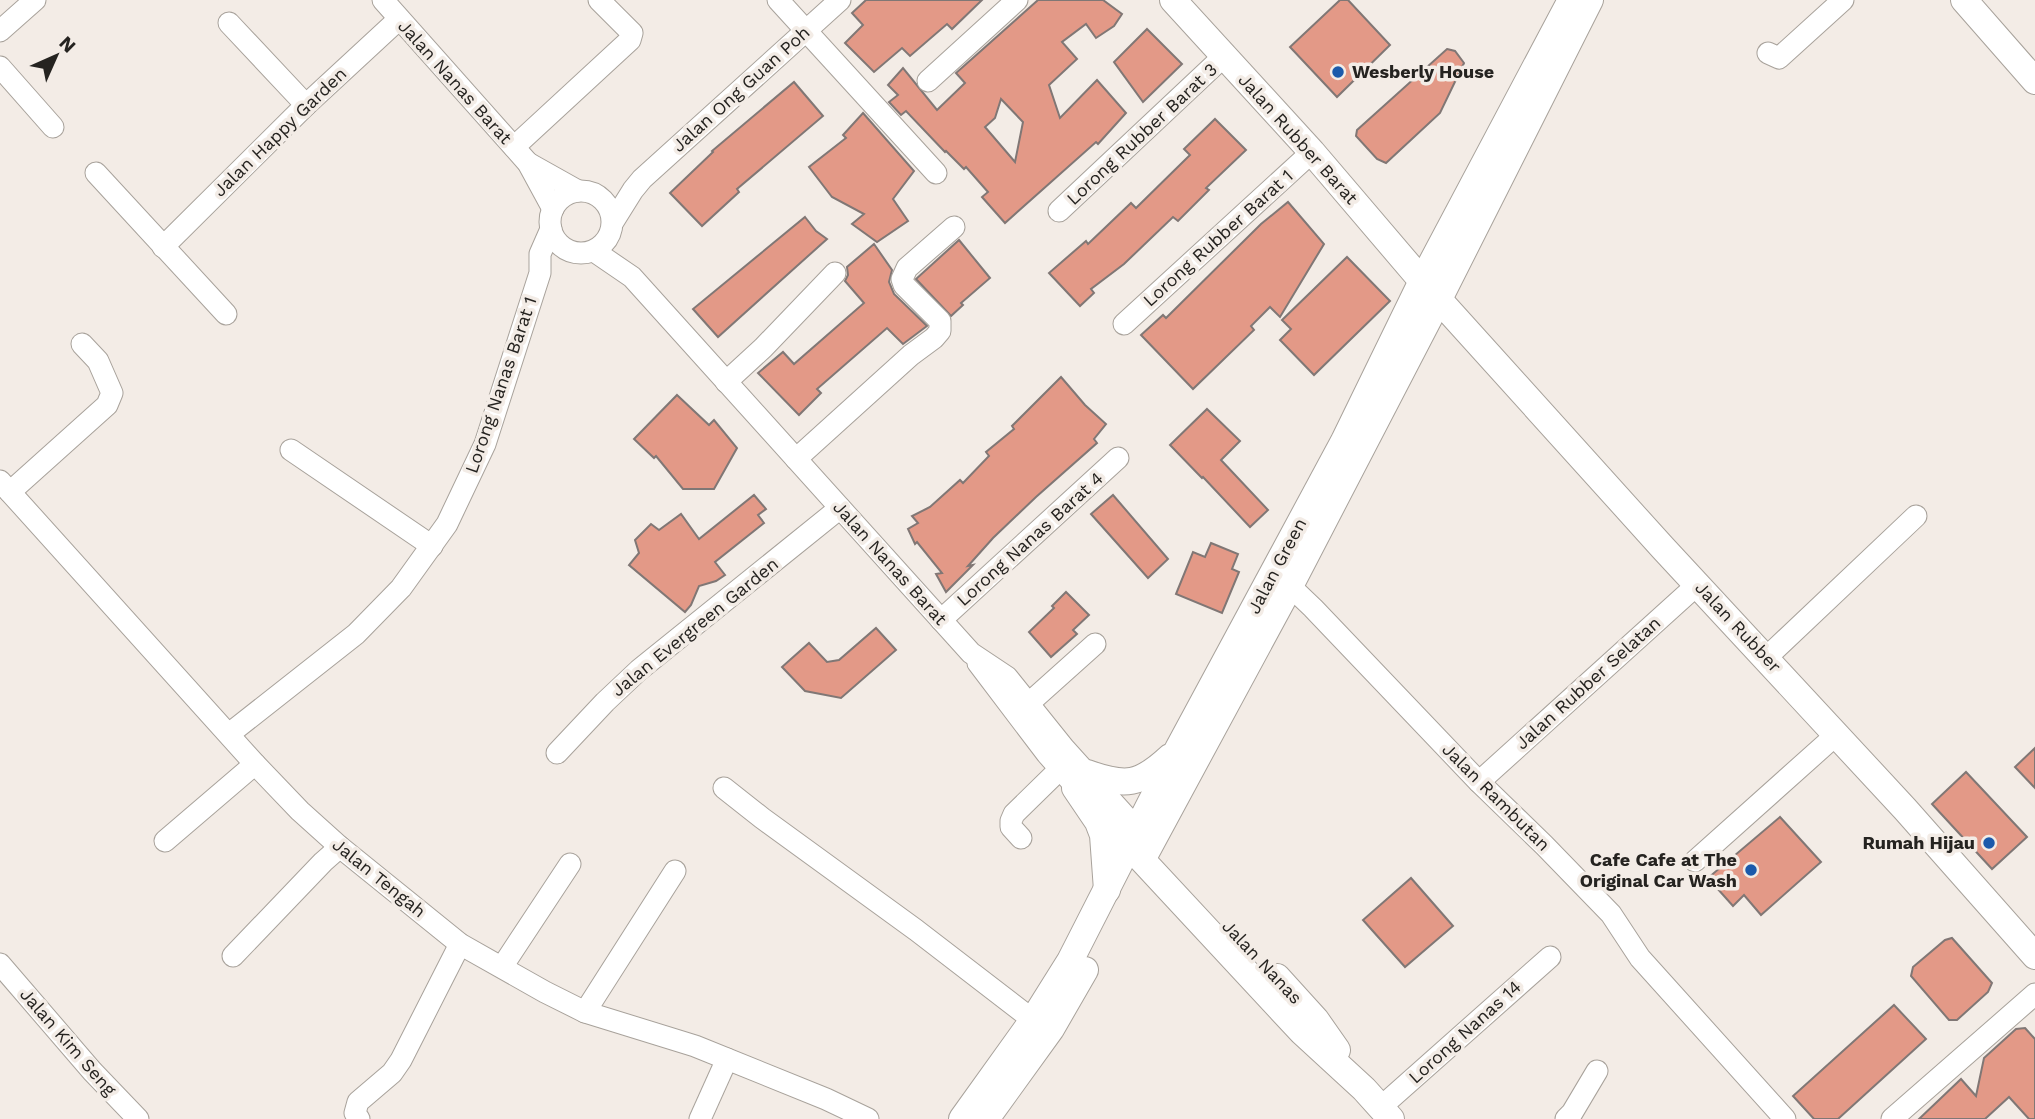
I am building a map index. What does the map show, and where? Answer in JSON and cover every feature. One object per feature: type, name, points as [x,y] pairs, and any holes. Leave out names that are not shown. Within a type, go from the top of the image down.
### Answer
[{"type":"main road","name":"Jalan Rubber Barat","points":[[1173,0],[1312,152],[1430,290]]},
{"type":"main road","name":"Jalan Green","points":[[962,1119],[1033,1020],[1070,961],[1107,892],[1140,845],[1290,586],[1571,0]]},
{"type":"main road","name":"Jalan Green","points":[[986,1119],[1051,1029],[1083,973],[1140,845],[1178,750],[1344,441],[1590,0]]},
{"type":"main road","points":[[1964,0],[2035,81]]},
{"type":"main road","name":"Jalan Rubber","points":[[1430,290],[1609,489],[1837,734],[2035,956]]},
{"type":"main road","points":[[1074,777],[1132,781],[1150,775],[1178,750]]},
{"type":"main road","points":[[1074,777],[1103,835],[1107,892]]},
{"type":"main road","name":"Jalan Nanas","points":[[1140,845],[1316,1020],[1379,1105]]},
{"type":"street","points":[[0,31],[35,0]]},
{"type":"street","name":"Jalan Nanas Barat","points":[[383,0],[528,163],[552,219]]},
{"type":"street","points":[[514,147],[630,40],[632,33],[599,0]]},
{"type":"street","points":[[778,0],[936,173]]},
{"type":"street","name":"Jalan Ong Guan Poh","points":[[612,226],[632,190],[642,179],[840,0]]},
{"type":"street","points":[[928,81],[1017,0]]},
{"type":"street","points":[[1769,53],[1779,58],[1843,0]]},
{"type":"street","name":"Jalan Happy Garden","points":[[163,247],[306,105],[399,19]]},
{"type":"street","points":[[229,23],[306,105]]},
{"type":"street","name":"Lorong Rubber Barat 3","points":[[1059,211],[1224,56]]},
{"type":"street","points":[[0,67],[52,127]]},
{"type":"street","name":"Lorong Rubber Barat 1","points":[[1124,324],[1312,152]]},
{"type":"street","name":"Jalan Nanas Barat","points":[[528,163],[583,192]]},
{"type":"street","points":[[96,173],[226,314]]},
{"type":"street","name":"Jalan Ong Guan Poh","points":[[583,192],[642,179]]},
{"type":"street","points":[[583,192],[599,197],[607,205],[612,226],[603,245],[594,251],[582,253],[569,251],[561,246],[554,238],[552,219],[559,200],[568,194],[583,192]]},
{"type":"street","name":"Lorong Nanas Barat 1","points":[[229,734],[356,634],[401,588],[447,524],[478,461],[540,273],[540,254],[552,219]]},
{"type":"street","name":"Jalan Nanas Barat","points":[[612,226],[632,277]]},
{"type":"street","points":[[796,459],[940,331],[940,321],[904,285],[902,279],[907,268],[954,227]]},
{"type":"street","name":"Lorong Nanas Barat 1","points":[[540,273],[569,251]]},
{"type":"street","name":"Jalan Nanas Barat","points":[[594,251],[632,277],[971,653],[1007,677],[1028,704],[1074,777]]},
{"type":"street","points":[[726,382],[763,348],[835,273]]},
{"type":"street","points":[[5,486],[107,405],[113,393],[98,361],[82,344]]},
{"type":"street","points":[[291,450],[432,546]]},
{"type":"street","name":"Lorong Nanas Barat 4","points":[[941,620],[1118,458]]},
{"type":"street","name":"Jalan Tengah","points":[[5,486],[300,811],[340,847],[460,944],[586,1012],[695,1046],[868,1119]]},
{"type":"street","name":"Jalan Evergreen Garden","points":[[557,753],[639,670],[840,508]]},
{"type":"street","points":[[1767,657],[1916,516]]},
{"type":"street","name":"Jalan Rubber Selatan","points":[[1479,782],[1698,584]]},
{"type":"street","name":"Jalan Rambutan","points":[[1290,586],[1611,914],[1640,958],[1778,1112]]},
{"type":"street","points":[[1028,704],[1095,644]]},
{"type":"street","points":[[971,653],[996,690],[1140,845]]},
{"type":"street","points":[[1695,861],[1837,734]]},
{"type":"street","points":[[165,841],[255,764]]},
{"type":"street","points":[[1021,838],[1011,827],[1014,814],[1074,777]]},
{"type":"street","points":[[724,788],[1033,1020]]},
{"type":"street","points":[[233,956],[340,847]]},
{"type":"street","points":[[502,968],[570,864]]},
{"type":"street","points":[[586,1012],[675,871]]},
{"type":"street","points":[[359,1119],[355,1113],[358,1102],[392,1073],[401,1060],[460,944]]},
{"type":"street","name":"Lorong Nanas 14","points":[[1379,1105],[1550,957]]},
{"type":"street","name":"Jalan Kim Seng","points":[[0,964],[92,1071],[138,1119]]},
{"type":"street","points":[[1892,1119],[2029,999]]},
{"type":"street","points":[[700,1119],[727,1059]]},
{"type":"street","points":[[1566,1119],[1597,1071]]},
{"type":"building","points":[[866,0],[982,0],[952,29],[947,24],[910,56],[902,48],[874,72],[845,43],[863,25],[852,13]]},
{"type":"building","points":[[1038,0],[1103,0],[1122,14],[1114,26],[1096,38],[1086,24],[1062,42],[1077,59],[1049,85],[1060,118],[1097,80],[1126,113],[1098,144],[1096,142],[1005,223],[982,197],[988,192],[966,167],[964,169],[945,152],[906,111],[901,115],[889,102],[898,95],[888,85],[903,68],[937,110],[965,83],[956,73]],"holes":[[[1001,99],[1023,122],[1015,162],[985,127],[995,118]]]},
{"type":"building","name":"Wesberly House","points":[[1340,0],[1348,0],[1390,45],[1337,97],[1290,47]]},
{"type":"building","points":[[1147,29],[1182,64],[1143,102],[1114,62]]},
{"type":"building","points":[[1447,49],[1455,51],[1464,63],[1440,113],[1386,163],[1377,159],[1356,136],[1357,130]]},
{"type":"building","points":[[794,82],[823,116],[737,189],[739,192],[702,226],[670,193],[712,151]]},
{"type":"building","points":[[863,113],[914,171],[893,199],[908,221],[877,242],[852,224],[864,214],[832,197],[809,167],[846,138],[843,135]]},
{"type":"building","points":[[1215,119],[1246,150],[1206,188],[1209,190],[1178,221],[1173,217],[1124,264],[1091,289],[1094,293],[1080,306],[1049,273],[1086,241],[1088,244],[1131,203],[1136,208],[1190,155],[1184,149]]},
{"type":"building","points":[[1288,202],[1324,244],[1280,317],[1270,307],[1251,326],[1254,330],[1193,389],[1141,335],[1163,315],[1166,318],[1261,224]]},
{"type":"building","points":[[805,217],[816,231],[827,239],[718,337],[693,309]]},
{"type":"building","points":[[959,240],[990,278],[961,303],[963,305],[951,316],[916,279]]},
{"type":"building","points":[[874,244],[892,270],[889,282],[894,294],[927,326],[903,344],[887,328],[817,389],[821,393],[799,415],[758,373],[783,352],[794,364],[864,303],[845,281],[848,275],[847,267]]},
{"type":"building","points":[[1347,257],[1390,301],[1314,375],[1280,340],[1291,329],[1282,320]]},
{"type":"building","points":[[1061,377],[1106,424],[1094,439],[1097,443],[993,538],[968,566],[973,565],[946,592],[936,574],[942,573],[917,542],[915,544],[908,529],[918,523],[912,516],[930,507],[960,480],[963,483],[989,456],[986,452],[1014,429],[1012,426]]},
{"type":"building","points":[[677,395],[709,425],[714,420],[737,448],[714,489],[683,489],[656,456],[654,458],[634,439]]},
{"type":"building","points":[[1207,409],[1240,441],[1221,460],[1268,510],[1250,527],[1170,445]]},
{"type":"building","points":[[754,495],[766,509],[758,515],[764,523],[715,562],[725,575],[699,586],[685,612],[629,565],[639,553],[635,540],[651,524],[659,530],[681,514],[699,539]]},
{"type":"building","points":[[1113,495],[1168,559],[1148,578],[1091,514]]},
{"type":"building","points":[[1211,543],[1238,554],[1232,569],[1239,572],[1222,613],[1176,594],[1193,552],[1205,557]]},
{"type":"building","points":[[1066,592],[1089,615],[1073,630],[1077,634],[1051,657],[1029,632]]},
{"type":"building","points":[[876,628],[896,650],[841,698],[805,691],[782,667],[809,643],[827,662],[839,660]]},
{"type":"building","points":[[2035,748],[2035,788],[2015,767]]},
{"type":"building","points":[[1966,772],[2027,837],[1992,869],[1932,804]]},
{"type":"building","points":[[1780,817],[1821,862],[1761,915],[1744,895],[1733,906],[1708,878]]},
{"type":"building","points":[[1411,878],[1453,926],[1405,967],[1363,920]]},
{"type":"building","points":[[1952,938],[1992,983],[1988,992],[1957,1020],[1949,1020],[1911,976],[1913,967],[1945,940]]},
{"type":"building","points":[[1894,1005],[1926,1039],[1838,1119],[1814,1119],[1793,1096]]},
{"type":"building","points":[[2025,1028],[2035,1039],[2035,1119],[2029,1119],[2009,1097],[1985,1119],[1919,1119],[1961,1079],[1976,1096],[1984,1058],[2016,1029]]},
{"type":"place","name":"Wesberly House","points":[[1338,72]]},
{"type":"place","name":"Rumah Hijau","points":[[1989,843]]},
{"type":"place","name":"Cafe Cafe at The Original Car Wash","points":[[1751,870]]}]
